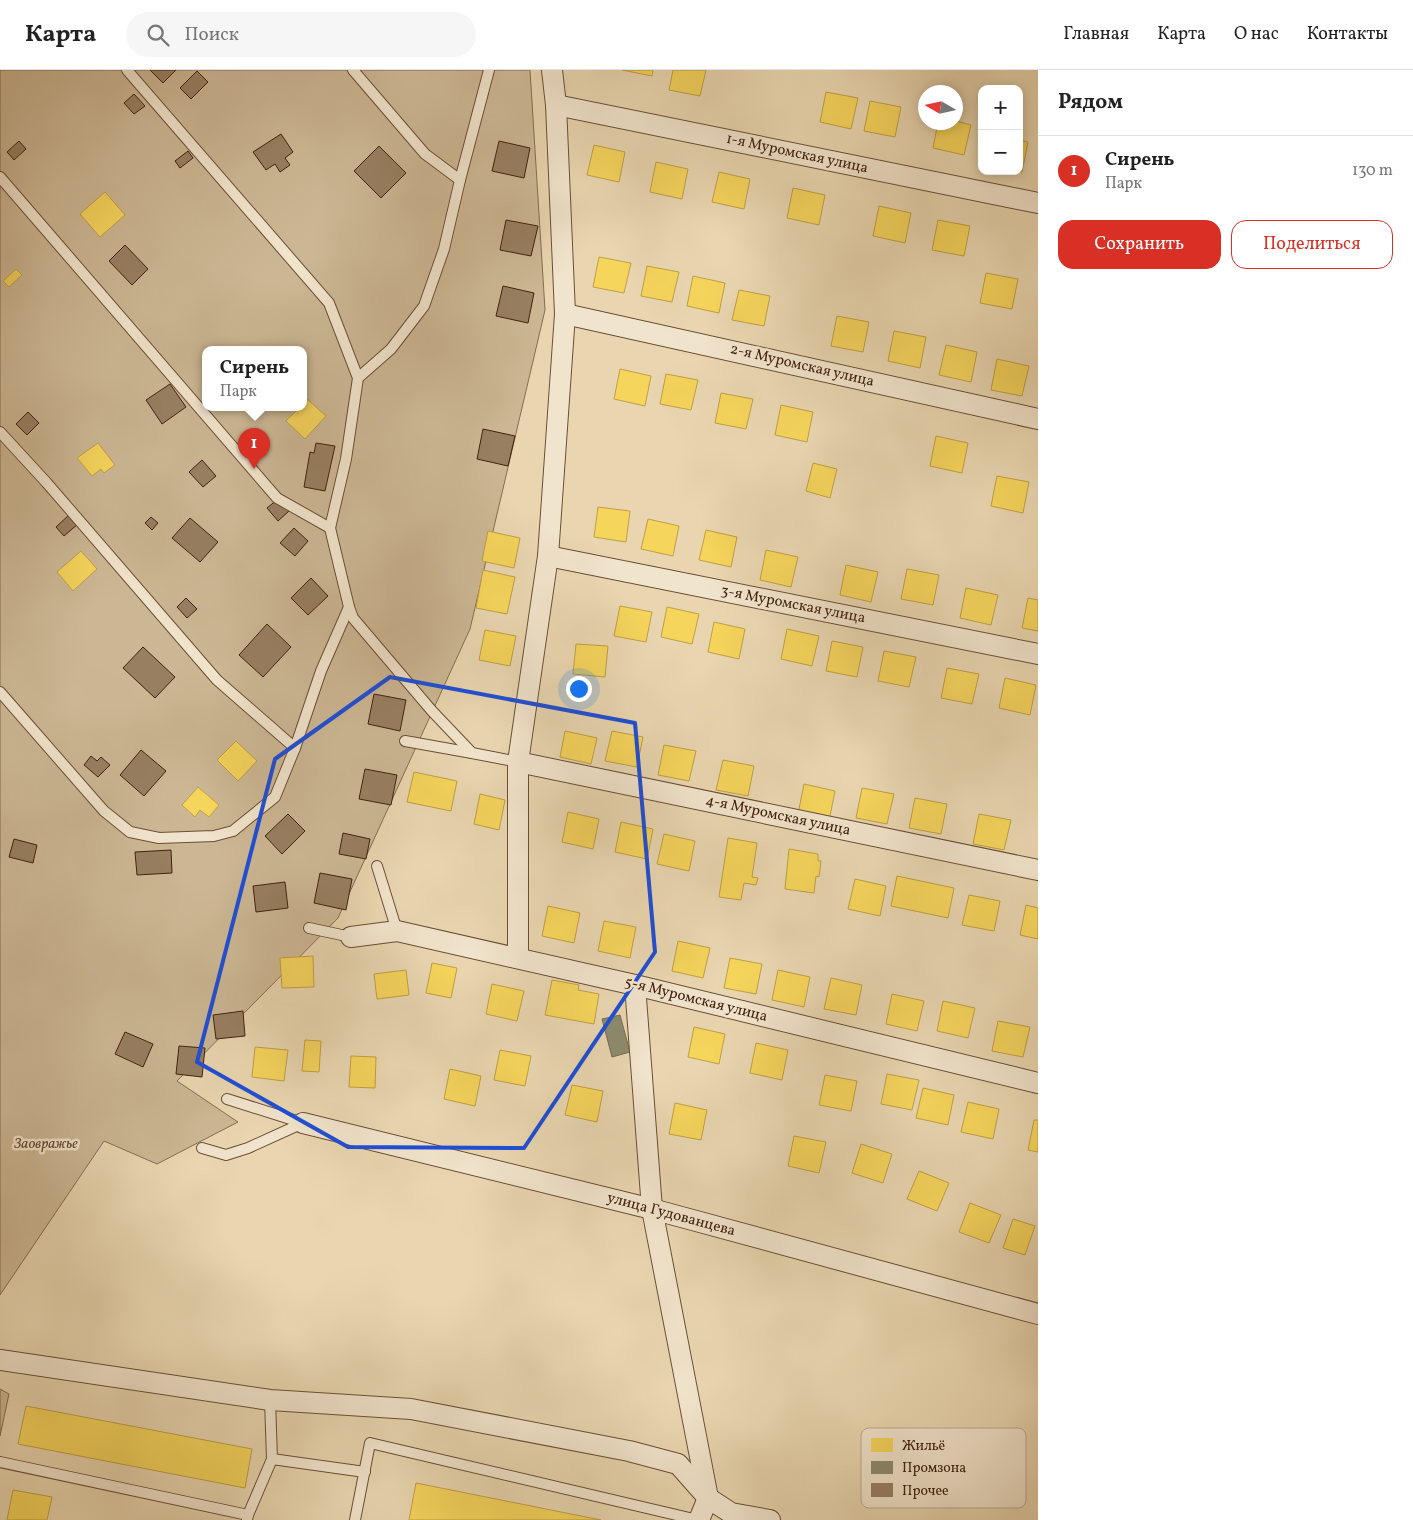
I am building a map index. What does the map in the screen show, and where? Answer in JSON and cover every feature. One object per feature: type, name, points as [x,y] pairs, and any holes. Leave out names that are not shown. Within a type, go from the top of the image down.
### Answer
[{"type":"street","points":[[518,958],[518,762],[548,556],[565,314],[556,105],[552,70]]},
{"type":"street","name":"1-я Муромская улица","points":[[556,105],[1038,203]]},
{"type":"street","name":"2-я Муромская улица","points":[[565,314],[1038,419]]},
{"type":"street","name":"3-я Муромская улица","points":[[548,556],[1038,654]]},
{"type":"street","name":"4-я Муромская улица","points":[[518,762],[1038,870]]},
{"type":"street","name":"5-я Муромская улица","points":[[351,937],[397,931],[635,985],[1038,1083]]},
{"type":"street","points":[[635,985],[652,1209],[708,1498],[699,1520]]},
{"type":"street","name":"улица Гудованцева","points":[[303,1123],[652,1209],[1038,1314]]},
{"type":"street","points":[[0,1360],[270,1400],[410,1409],[630,1451],[678,1464],[708,1498],[731,1513],[770,1520]]},
{"type":"lane","points":[[127,70],[329,303],[358,378],[346,459],[330,528],[349,607],[353,618],[432,711],[472,753]]},
{"type":"lane","points":[[353,70],[425,154],[460,180]]},
{"type":"lane","points":[[358,378],[391,348],[424,306],[444,249],[460,180],[490,70]]},
{"type":"lane","points":[[0,177],[277,498],[330,528]]},
{"type":"lane","points":[[0,432],[46,482],[217,680],[295,748]]},
{"type":"lane","points":[[0,692],[104,812],[130,832],[159,838],[214,836],[233,831],[275,797],[295,748],[321,670],[349,607]]},
{"type":"lane","points":[[405,741],[518,762]]},
{"type":"lane","points":[[377,866],[397,931]]},
{"type":"lane","points":[[309,928],[351,937]]},
{"type":"lane","points":[[227,1099],[303,1123]]},
{"type":"lane","points":[[202,1148],[226,1155],[248,1148],[303,1123]]},
{"type":"lane","points":[[0,1462],[247,1517],[272,1459],[270,1400]]},
{"type":"lane","points":[[356,1520],[370,1443],[699,1520]]},
{"type":"lane","points":[[272,1459],[365,1472]]},
{"type":"highlighted area","points":[[390,677],[635,723],[655,952],[524,1148],[348,1147],[197,1062],[275,759]]},
{"type":"green space","name":"Заовражье","points":[[0,70],[530,70],[545,310],[470,629],[338,918],[177,1081],[238,1122],[157,1164],[104,1141],[0,1295]]},
{"type":"green space","points":[[0,1389],[9,1394],[0,1436]]},
{"type":"building: Жильё","points":[[622,70],[653,70],[652,76]]},
{"type":"building: Жильё","points":[[673,70],[706,70],[700,96],[669,90]]},
{"type":"building: Жильё","points":[[826,92],[858,98],[851,129],[820,122]]},
{"type":"building: Жильё","points":[[870,101],[901,107],[895,137],[864,131]]},
{"type":"building: Жильё","points":[[963,123],[971,125],[964,155],[933,148],[936,130],[963,130]]},
{"type":"building: Жильё","points":[[1023,141],[1028,142],[1023,167]]},
{"type":"building: Жильё","points":[[594,145],[625,152],[619,182],[587,175]]},
{"type":"building: Жильё","points":[[656,162],[688,169],[682,199],[650,192]]},
{"type":"building: Жильё","points":[[719,172],[750,179],[744,209],[712,202]]},
{"type":"building: Жильё","points":[[793,188],[825,195],[819,225],[787,218]]},
{"type":"building: Жильё","points":[[105,192],[125,215],[100,237],[80,214]]},
{"type":"building: Жильё","points":[[879,206],[911,213],[905,243],[873,236]]},
{"type":"building: Жильё","points":[[938,220],[970,226],[964,256],[932,250]]},
{"type":"building: Жильё","points":[[599,257],[631,263],[624,293],[593,287]]},
{"type":"building: Жильё","points":[[647,266],[679,272],[672,302],[641,296]]},
{"type":"building: Жильё","points":[[16,269],[22,275],[9,287],[3,281]]},
{"type":"building: Жильё","points":[[986,273],[1018,279],[1012,309],[980,303]]},
{"type":"building: Жильё","points":[[693,276],[725,283],[719,313],[687,306]]},
{"type":"building: Жильё","points":[[739,290],[770,296],[764,326],[732,320]]},
{"type":"building: Жильё","points":[[837,316],[869,322],[863,352],[831,346]]},
{"type":"building: Жильё","points":[[894,331],[926,337],[920,368],[888,361]]},
{"type":"building: Жильё","points":[[946,345],[977,352],[971,382],[939,375]]},
{"type":"building: Жильё","points":[[997,359],[1029,366],[1022,396],[991,390]]},
{"type":"building: Жильё","points":[[620,369],[651,376],[645,406],[614,399]]},
{"type":"building: Жильё","points":[[666,374],[698,380],[691,410],[660,404]]},
{"type":"building: Жильё","points":[[721,393],[753,399],[746,429],[715,423]]},
{"type":"building: Жильё","points":[[307,399],[326,416],[305,439],[286,421],[296,411],[307,411]]},
{"type":"building: Жильё","points":[[781,405],[813,412],[807,442],[775,435]]},
{"type":"building: Жильё","points":[[936,436],[968,443],[962,473],[930,466]]},
{"type":"building: Жильё","points":[[98,443],[115,465],[104,473],[101,469],[92,476],[77,458]]},
{"type":"building: Жильё","points":[[813,463],[837,469],[830,498],[806,491]]},
{"type":"building: Жильё","points":[[997,476],[1029,482],[1023,513],[991,506]]},
{"type":"building: Жильё","points":[[598,507],[630,511],[626,542],[594,537]]},
{"type":"building: Жильё","points":[[648,519],[679,526],[673,556],[641,549]]},
{"type":"building: Жильё","points":[[706,530],[737,537],[731,567],[699,560]]},
{"type":"building: Жильё","points":[[488,531],[520,538],[514,568],[482,561]]},
{"type":"building: Жильё","points":[[766,550],[798,557],[791,587],[760,580]]},
{"type":"building: Жильё","points":[[81,551],[97,569],[73,591],[57,572]]},
{"type":"building: Жильё","points":[[846,565],[878,572],[871,602],[840,595]]},
{"type":"building: Жильё","points":[[907,569],[939,575],[933,605],[901,599]]},
{"type":"building: Жильё","points":[[483,570],[515,577],[507,614],[476,608]]},
{"type":"building: Жильё","points":[[966,588],[998,595],[991,625],[960,618]]},
{"type":"building: Жильё","points":[[1028,598],[1038,600],[1038,631],[1022,628]]},
{"type":"building: Жильё","points":[[620,606],[652,612],[646,642],[614,636]]},
{"type":"building: Жильё","points":[[667,607],[699,614],[692,644],[661,637]]},
{"type":"building: Жильё","points":[[714,622],[745,629],[739,659],[708,652]]},
{"type":"building: Жильё","points":[[787,629],[819,636],[812,666],[781,659]]},
{"type":"building: Жильё","points":[[485,630],[516,636],[510,666],[479,660]]},
{"type":"building: Жильё","points":[[832,641],[863,647],[857,677],[826,671]]},
{"type":"building: Жильё","points":[[576,644],[608,646],[605,677],[573,674]]},
{"type":"building: Жильё","points":[[884,651],[916,657],[909,687],[878,681]]},
{"type":"building: Жильё","points":[[947,668],[979,674],[972,704],[941,698]]},
{"type":"building: Жильё","points":[[1005,678],[1036,685],[1030,715],[999,708]]},
{"type":"building: Жильё","points":[[565,731],[597,738],[591,764],[560,757]]},
{"type":"building: Жильё","points":[[612,731],[643,737],[637,767],[605,761]]},
{"type":"building: Жильё","points":[[236,741],[257,761],[238,781],[217,760]]},
{"type":"building: Жильё","points":[[664,745],[696,751],[689,781],[658,775]]},
{"type":"building: Жильё","points":[[723,760],[754,766],[748,796],[716,790]]},
{"type":"building: Жильё","points":[[414,772],[457,781],[451,811],[407,802]]},
{"type":"building: Жильё","points":[[804,784],[835,791],[829,821],[798,814]]},
{"type":"building: Жильё","points":[[198,787],[219,805],[209,817],[200,810],[195,817],[182,805]]},
{"type":"building: Жильё","points":[[862,788],[894,794],[887,824],[856,818]]},
{"type":"building: Жильё","points":[[480,794],[505,800],[499,830],[474,824]]},
{"type":"building: Жильё","points":[[915,798],[947,804],[941,834],[909,828]]},
{"type":"building: Жильё","points":[[568,812],[599,819],[593,849],[562,842]]},
{"type":"building: Жильё","points":[[979,814],[1011,820],[1004,850],[973,844]]},
{"type":"building: Жильё","points":[[621,822],[653,829],[647,859],[615,852]]},
{"type":"building: Жильё","points":[[664,834],[695,841],[689,871],[657,864]]},
{"type":"building: Жильё","points":[[728,838],[757,843],[752,877],[758,878],[756,885],[744,883],[741,900],[719,897]]},
{"type":"building: Жильё","points":[[789,849],[818,854],[818,861],[821,861],[819,877],[816,876],[814,893],[785,889]]},
{"type":"building: Жильё","points":[[897,876],[954,888],[948,918],[891,906]]},
{"type":"building: Жильё","points":[[855,879],[886,886],[880,916],[848,909]]},
{"type":"building: Жильё","points":[[969,895],[1000,901],[994,931],[962,925]]},
{"type":"building: Жильё","points":[[1026,905],[1038,908],[1038,939],[1020,935]]},
{"type":"building: Жильё","points":[[548,906],[580,913],[574,943],[542,936]]},
{"type":"building: Жильё","points":[[604,921],[636,927],[630,958],[598,951]]},
{"type":"building: Жильё","points":[[678,941],[710,948],[703,978],[672,971]]},
{"type":"building: Жильё","points":[[313,956],[314,987],[282,988],[280,958]]},
{"type":"building: Жильё","points":[[730,958],[762,964],[756,994],[724,988]]},
{"type":"building: Жильё","points":[[432,963],[457,968],[451,998],[426,993]]},
{"type":"building: Жильё","points":[[406,970],[409,995],[377,999],[374,974]]},
{"type":"building: Жильё","points":[[778,970],[810,977],[804,1007],[772,1000]]},
{"type":"building: Жильё","points":[[831,978],[862,985],[856,1015],[824,1009]]},
{"type":"building: Жильё","points":[[552,980],[579,985],[578,990],[599,994],[594,1024],[545,1015]]},
{"type":"building: Жильё","points":[[492,984],[524,991],[517,1021],[486,1014]]},
{"type":"building: Жильё","points":[[892,994],[924,1001],[917,1031],[886,1024]]},
{"type":"building: Жильё","points":[[943,1001],[975,1008],[968,1038],[937,1031]]},
{"type":"building: Жильё","points":[[998,1021],[1030,1027],[1023,1057],[992,1051]]},
{"type":"building: Жильё","points":[[694,1027],[725,1034],[719,1064],[688,1057]]},
{"type":"building: Жильё","points":[[305,1040],[321,1041],[319,1072],[302,1071]]},
{"type":"building: Жильё","points":[[756,1043],[788,1050],[782,1080],[750,1073]]},
{"type":"building: Жильё","points":[[255,1047],[288,1050],[284,1081],[252,1077]]},
{"type":"building: Жильё","points":[[500,1050],[531,1056],[525,1086],[494,1080]]},
{"type":"building: Жильё","points":[[351,1056],[376,1057],[375,1088],[349,1087]]},
{"type":"building: Жильё","points":[[450,1069],[481,1076],[475,1106],[444,1099]]},
{"type":"building: Жильё","points":[[887,1074],[919,1080],[912,1110],[881,1104]]},
{"type":"building: Жильё","points":[[825,1075],[857,1081],[851,1111],[819,1105]]},
{"type":"building: Жильё","points":[[572,1085],[603,1091],[597,1122],[565,1115]]},
{"type":"building: Жильё","points":[[923,1088],[954,1095],[948,1125],[916,1118]]},
{"type":"building: Жильё","points":[[968,1102],[999,1109],[993,1139],[961,1132]]},
{"type":"building: Жильё","points":[[675,1103],[707,1110],[701,1140],[669,1134]]},
{"type":"building: Жильё","points":[[1034,1120],[1038,1120],[1038,1152],[1028,1150]]},
{"type":"building: Жильё","points":[[794,1136],[826,1142],[819,1173],[788,1166]]},
{"type":"building: Жильё","points":[[861,1144],[892,1154],[883,1183],[852,1173]]},
{"type":"building: Жильё","points":[[919,1171],[949,1183],[937,1211],[907,1199]]},
{"type":"building: Жильё","points":[[970,1203],[1001,1215],[989,1243],[959,1232]]},
{"type":"building: Жильё","points":[[1013,1219],[1035,1226],[1025,1255],[1003,1248]]},
{"type":"building: Жильё","points":[[26,1406],[252,1449],[245,1488],[18,1444]]},
{"type":"building: Жильё","points":[[416,1483],[601,1520],[409,1520]]},
{"type":"building: Жильё","points":[[13,1490],[52,1497],[47,1520],[7,1520]]},
{"type":"building: Промзона","points":[[620,1015],[630,1052],[612,1057],[602,1019]]},
{"type":"building: Прочее","points":[[150,70],[176,70],[163,83]]},
{"type":"building: Прочее","points":[[197,71],[208,82],[191,99],[180,88]]},
{"type":"building: Прочее","points":[[134,94],[145,106],[134,114],[124,103]]},
{"type":"building: Прочее","points":[[281,134],[293,152],[285,158],[290,165],[280,172],[275,164],[266,170],[253,152]]},
{"type":"building: Прочее","points":[[19,141],[26,149],[14,160],[7,152]]},
{"type":"building: Прочее","points":[[499,141],[530,148],[524,178],[492,171]]},
{"type":"building: Прочее","points":[[379,146],[406,173],[381,198],[354,171]]},
{"type":"building: Прочее","points":[[188,151],[193,158],[180,168],[175,161]]},
{"type":"building: Прочее","points":[[506,220],[538,226],[531,256],[500,250]]},
{"type":"building: Прочее","points":[[125,245],[148,269],[132,285],[109,261]]},
{"type":"building: Прочее","points":[[503,286],[534,293],[528,323],[496,316]]},
{"type":"building: Прочее","points":[[170,384],[186,407],[162,424],[146,400]]},
{"type":"building: Прочее","points":[[28,412],[39,423],[27,435],[16,424]]},
{"type":"building: Прочее","points":[[483,429],[515,436],[508,466],[477,459]]},
{"type":"building: Прочее","points":[[316,443],[335,446],[325,491],[304,487],[310,452],[314,453]]},
{"type":"building: Прочее","points":[[202,460],[216,476],[203,487],[189,472]]},
{"type":"building: Прочее","points":[[278,499],[289,511],[278,521],[267,508]]},
{"type":"building: Прочее","points":[[70,514],[78,524],[64,536],[56,527]]},
{"type":"building: Прочее","points":[[151,517],[158,523],[152,530],[145,523]]},
{"type":"building: Прочее","points":[[190,518],[218,542],[200,562],[172,538]]},
{"type":"building: Прочее","points":[[294,528],[308,541],[295,556],[280,543]]},
{"type":"building: Прочее","points":[[311,578],[328,596],[308,615],[291,598]]},
{"type":"building: Прочее","points":[[186,598],[197,609],[187,618],[177,607]]},
{"type":"building: Прочее","points":[[267,624],[291,647],[263,677],[239,655]]},
{"type":"building: Прочее","points":[[143,647],[175,677],[155,698],[123,668]]},
{"type":"building: Прочее","points":[[374,694],[406,700],[400,731],[368,724]]},
{"type":"building: Прочее","points":[[141,750],[166,771],[144,796],[120,775]]},
{"type":"building: Прочее","points":[[91,756],[97,761],[101,757],[110,765],[98,777],[84,765]]},
{"type":"building: Прочее","points":[[365,769],[397,775],[391,805],[359,799]]},
{"type":"building: Прочее","points":[[288,814],[305,831],[282,854],[265,836]]},
{"type":"building: Прочее","points":[[343,833],[370,839],[366,859],[339,854]]},
{"type":"building: Прочее","points":[[14,839],[37,845],[33,863],[9,857]]},
{"type":"building: Прочее","points":[[171,850],[172,873],[137,875],[135,852]]},
{"type":"building: Прочее","points":[[320,873],[352,879],[346,910],[314,903]]},
{"type":"building: Прочее","points":[[285,882],[288,908],[256,912],[253,886]]},
{"type":"building: Прочее","points":[[243,1011],[245,1036],[216,1039],[213,1015]]},
{"type":"building: Прочее","points":[[125,1032],[153,1044],[143,1067],[115,1054]]},
{"type":"building: Прочее","points":[[179,1046],[205,1048],[202,1077],[176,1074]]},
{"type":"place","name":"Сирень","points":[[254,469]]}]
